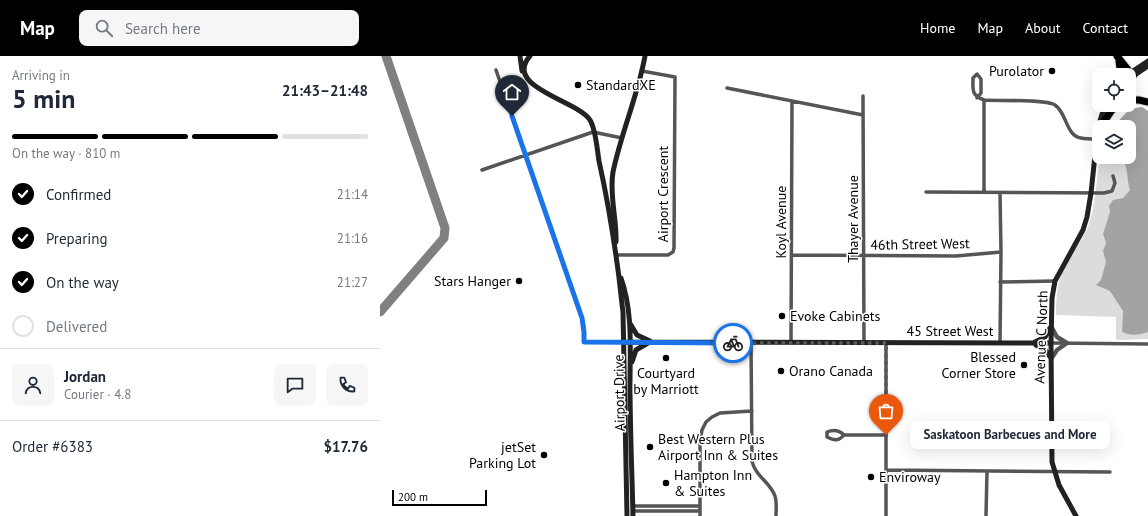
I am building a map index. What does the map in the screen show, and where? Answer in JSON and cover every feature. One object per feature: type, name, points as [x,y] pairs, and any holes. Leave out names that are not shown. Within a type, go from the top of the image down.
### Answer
[{"type":"highway","points":[[1118,57],[1120,68]]},
{"type":"highway","points":[[1118,57],[1125,68]]},
{"type":"highway","points":[[1136,100],[1148,102]]},
{"type":"main road","points":[[520,56],[522,71],[526,77]]},
{"type":"main road","points":[[526,77],[524,66],[530,56]]},
{"type":"main road","name":"Airport Drive","points":[[616,254],[616,223],[612,185],[613,172],[645,56]]},
{"type":"main road","points":[[1136,71],[1148,61]]},
{"type":"main road","points":[[1136,73],[1148,66]]},
{"type":"main road","name":"Airport Drive","points":[[526,77],[540,90],[575,107],[585,114],[591,121],[619,271],[627,299],[630,322],[627,342],[627,516]]},
{"type":"main road","name":"Avenue C North","points":[[1076,516],[1059,485],[1054,471],[1051,451],[1052,298],[1055,281],[1083,230],[1089,211],[1095,164]]},
{"type":"main road","name":"Airport Drive","points":[[619,271],[630,369],[633,511]]},
{"type":"main road","points":[[630,322],[637,335],[653,342]]},
{"type":"main road","points":[[1032,343],[1045,337],[1051,326]]},
{"type":"main road","name":"45 Street West","points":[[627,342],[1051,343]]},
{"type":"main road","points":[[630,369],[636,350],[653,342]]},
{"type":"main road","points":[[1032,343],[1042,347],[1051,359]]},
{"type":"street","points":[[496,70],[525,155]]},
{"type":"street","name":"Airport Crescent","points":[[616,254],[667,255],[671,254],[674,250],[674,77],[642,71]]},
{"type":"street","points":[[977,98],[981,93],[981,79],[977,74],[973,78],[973,93],[977,98],[984,100],[1054,104],[1063,115],[1070,130],[1078,137],[1092,137]]},
{"type":"street","points":[[727,88],[863,115]]},
{"type":"street","name":"Thayer Avenue","points":[[863,96],[864,343]]},
{"type":"street","points":[[984,100],[984,192]]},
{"type":"street","name":"Koyl Avenue","points":[[791,343],[792,101]]},
{"type":"street","points":[[482,170],[593,132],[622,138]]},
{"type":"street","name":"45 Street West","points":[[525,155],[582,318],[584,342],[627,342]]},
{"type":"street","points":[[926,192],[1091,193],[1112,191],[1115,183],[1113,176]]},
{"type":"street","points":[[1000,193],[1000,343]]},
{"type":"street","name":"46th Street West","points":[[792,255],[956,256],[1001,252]]},
{"type":"street","points":[[1000,282],[1055,281]]},
{"type":"street","points":[[1051,326],[1057,337],[1067,343],[1058,349],[1051,359]]},
{"type":"street","points":[[751,343],[753,465],[756,472],[772,489],[776,498],[776,516]]},
{"type":"street","points":[[886,343],[886,516]]},
{"type":"street","name":"45 Street West","points":[[1051,343],[1148,344]]},
{"type":"street","points":[[700,516],[700,443],[702,430],[706,422],[720,413],[752,411]]},
{"type":"street","points":[[844,435],[840,439],[836,440],[827,437],[827,432],[837,430],[844,435],[886,435]]},
{"type":"street","points":[[886,470],[1110,472]]},
{"type":"street","points":[[986,516],[987,471]]},
{"type":"street","points":[[633,511],[700,506]]},
{"type":"street","points":[[633,511],[700,511]]},
{"type":"shaded area","points":[[1142,107],[1148,111],[1148,339],[1116,340],[1116,317],[1056,315],[1058,284],[1064,267],[1086,232],[1091,219],[1099,164],[1136,164],[1136,120],[1119,120],[1127,112],[1136,112],[1136,108]]},
{"type":"shaded area","points":[[1142,107],[1148,111],[1148,332],[1132,335],[1122,332],[1123,311],[1110,291],[1096,285],[1101,280],[1106,262],[1103,251],[1106,243],[1103,234],[1110,212],[1109,206],[1113,200],[1123,198],[1130,190],[1125,164],[1136,164],[1136,120],[1120,120],[1127,112],[1136,112],[1136,108]]},
{"type":"taxiway","points":[[380,312],[444,238],[445,228],[386,56]]},
{"type":"way so far","points":[[733,343],[886,343],[886,435]]},
{"type":"place","name":"Purolator","points":[[1052,71]]},
{"type":"place","name":"StandardXE","points":[[578,85]]},
{"type":"place","name":"Stars Hanger","points":[[519,281]]},
{"type":"place","name":"Evoke Cabinets","points":[[782,316]]},
{"type":"place","name":"Courtyard by Marriott","points":[[666,358]]},
{"type":"place","name":"Blessed Corner Store","points":[[1024,365]]},
{"type":"place","name":"Orano Canada","points":[[781,371]]},
{"type":"place","name":"Saskatoon Barbecues and More","points":[[886,435]]},
{"type":"place","name":"Best Western Plus Airport Inn & Suites","points":[[650,447]]},
{"type":"place","name":"jetSet Parking Lot","points":[[544,455]]},
{"type":"place","name":"Enviroway","points":[[871,477]]},
{"type":"place","name":"Hampton Inn & Suites","points":[[666,483]]},
{"type":"route","points":[[512,116],[582,318],[584,342],[733,343]]}]
